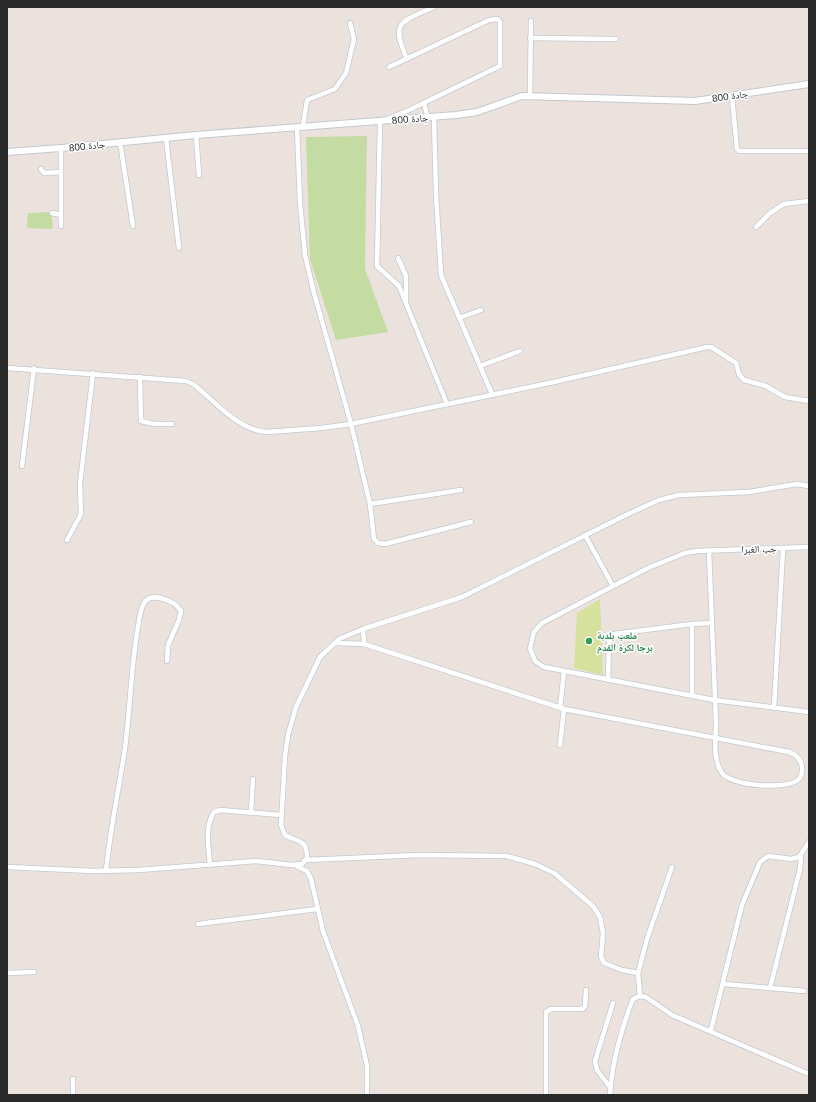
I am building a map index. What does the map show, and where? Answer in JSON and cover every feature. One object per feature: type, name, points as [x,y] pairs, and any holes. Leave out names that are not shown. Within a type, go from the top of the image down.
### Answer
[{"type":"main road","name":"جادة 800","points":[[7,152],[196,135],[431,118],[477,112],[510,99],[530,95],[696,101],[809,84]]},
{"type":"street","points":[[407,59],[398,40],[399,28],[404,21],[434,7]]},
{"type":"street","points":[[389,67],[489,20],[498,19],[500,22],[500,66],[424,103],[380,122],[377,266],[384,274],[397,283],[447,404]]},
{"type":"street","points":[[530,95],[531,21]]},
{"type":"street","points":[[350,23],[354,39],[346,73],[335,89],[307,100],[300,127],[300,203],[306,255],[314,293],[351,424],[370,504],[374,539],[379,544],[444,530],[471,522]]},
{"type":"street","points":[[530,38],[616,39]]},
{"type":"street","points":[[732,96],[737,149],[739,151],[809,151]]},
{"type":"street","points":[[424,103],[431,118],[441,274],[492,394]]},
{"type":"street","points":[[196,135],[199,175]]},
{"type":"street","points":[[166,138],[179,248]]},
{"type":"street","points":[[120,142],[133,226]]},
{"type":"street","points":[[61,148],[61,226]]},
{"type":"street","points":[[41,169],[44,173],[61,172]]},
{"type":"street","points":[[756,227],[770,213],[784,204],[809,201]]},
{"type":"street","points":[[52,213],[61,215]]},
{"type":"street","points":[[398,258],[406,276],[406,306]]},
{"type":"street","points":[[459,318],[481,310]]},
{"type":"street","points":[[7,368],[34,368],[189,382],[229,415],[246,426],[260,431],[291,431],[351,424],[709,347],[736,364],[739,374],[744,380],[766,386],[785,397],[809,401]]},
{"type":"street","points":[[480,366],[520,351]]},
{"type":"street","points":[[22,466],[34,368]]},
{"type":"street","points":[[67,540],[81,514],[80,484],[93,373]]},
{"type":"street","points":[[140,377],[141,421],[154,424],[172,424]]},
{"type":"street","points":[[7,867],[106,871],[257,861],[295,865],[302,864],[306,860],[307,855],[304,844],[300,840],[284,834],[281,816],[288,735],[296,707],[315,665],[325,651],[339,639],[363,629],[462,597],[649,504],[667,498],[749,492],[797,484],[809,486]]},
{"type":"street","points":[[370,504],[461,490]]},
{"type":"street","points":[[585,535],[613,586]]},
{"type":"street","name":"جب الغبرا","points":[[809,547],[696,551],[672,557],[542,623],[534,632],[530,648],[535,660],[544,666],[564,672],[692,694],[714,700],[809,712]]},
{"type":"street","points":[[774,708],[783,549]]},
{"type":"street","points":[[335,643],[364,644],[562,708],[715,738],[794,754],[802,764],[803,771],[800,778],[793,784],[780,786],[732,781],[723,774],[717,761],[715,738],[709,551]]},
{"type":"street","points":[[106,871],[108,844],[125,747],[133,659],[140,614],[144,603],[149,599],[170,601],[180,610],[179,620],[168,645],[167,661]]},
{"type":"street","points":[[608,680],[609,640],[612,635],[692,624],[711,623]]},
{"type":"street","points":[[692,624],[692,694]]},
{"type":"street","points":[[363,629],[364,644]]},
{"type":"street","points":[[560,744],[564,672]]},
{"type":"street","points":[[251,812],[253,779]]},
{"type":"street","points":[[210,865],[208,838],[209,824],[214,812],[220,810],[281,816]]},
{"type":"street","points":[[770,988],[800,869],[801,856],[809,842]]},
{"type":"street","points":[[306,860],[419,855],[507,856],[535,864],[554,873],[593,906],[600,917],[603,933],[602,957],[604,963],[622,970],[638,973]]},
{"type":"street","points":[[711,1030],[724,984],[742,905],[760,862],[768,856],[791,859],[801,856]]},
{"type":"street","points":[[295,865],[307,871],[309,875],[331,956],[358,1026],[367,1066],[367,1095]]},
{"type":"street","points":[[640,996],[638,973],[647,939],[672,867]]},
{"type":"street","points":[[198,924],[317,909]]},
{"type":"street","points":[[7,973],[34,972]]},
{"type":"street","points":[[724,984],[804,990]]},
{"type":"street","points":[[546,1095],[546,1012],[551,1009],[583,1009],[585,1006],[586,990]]},
{"type":"street","points":[[610,1095],[613,1065],[623,1025],[633,999],[640,996],[646,997],[672,1015],[711,1030],[809,1074]]},
{"type":"street","points":[[610,1087],[598,1070],[595,1061],[612,1003]]},
{"type":"street","points":[[72,1095],[73,1079]]},
{"type":"green space","points":[[367,136],[365,269],[388,332],[336,340],[310,259],[306,137]]},
{"type":"green space","points":[[51,212],[53,229],[27,228],[28,213]]},
{"type":"green space","name":"ملعب بلدبة برجا لكرة القدم","points":[[600,599],[603,675],[574,668],[577,613]]},
{"type":"place","name":"ملعب بلدبة برجا لكرة القدم","points":[[589,641]]}]
